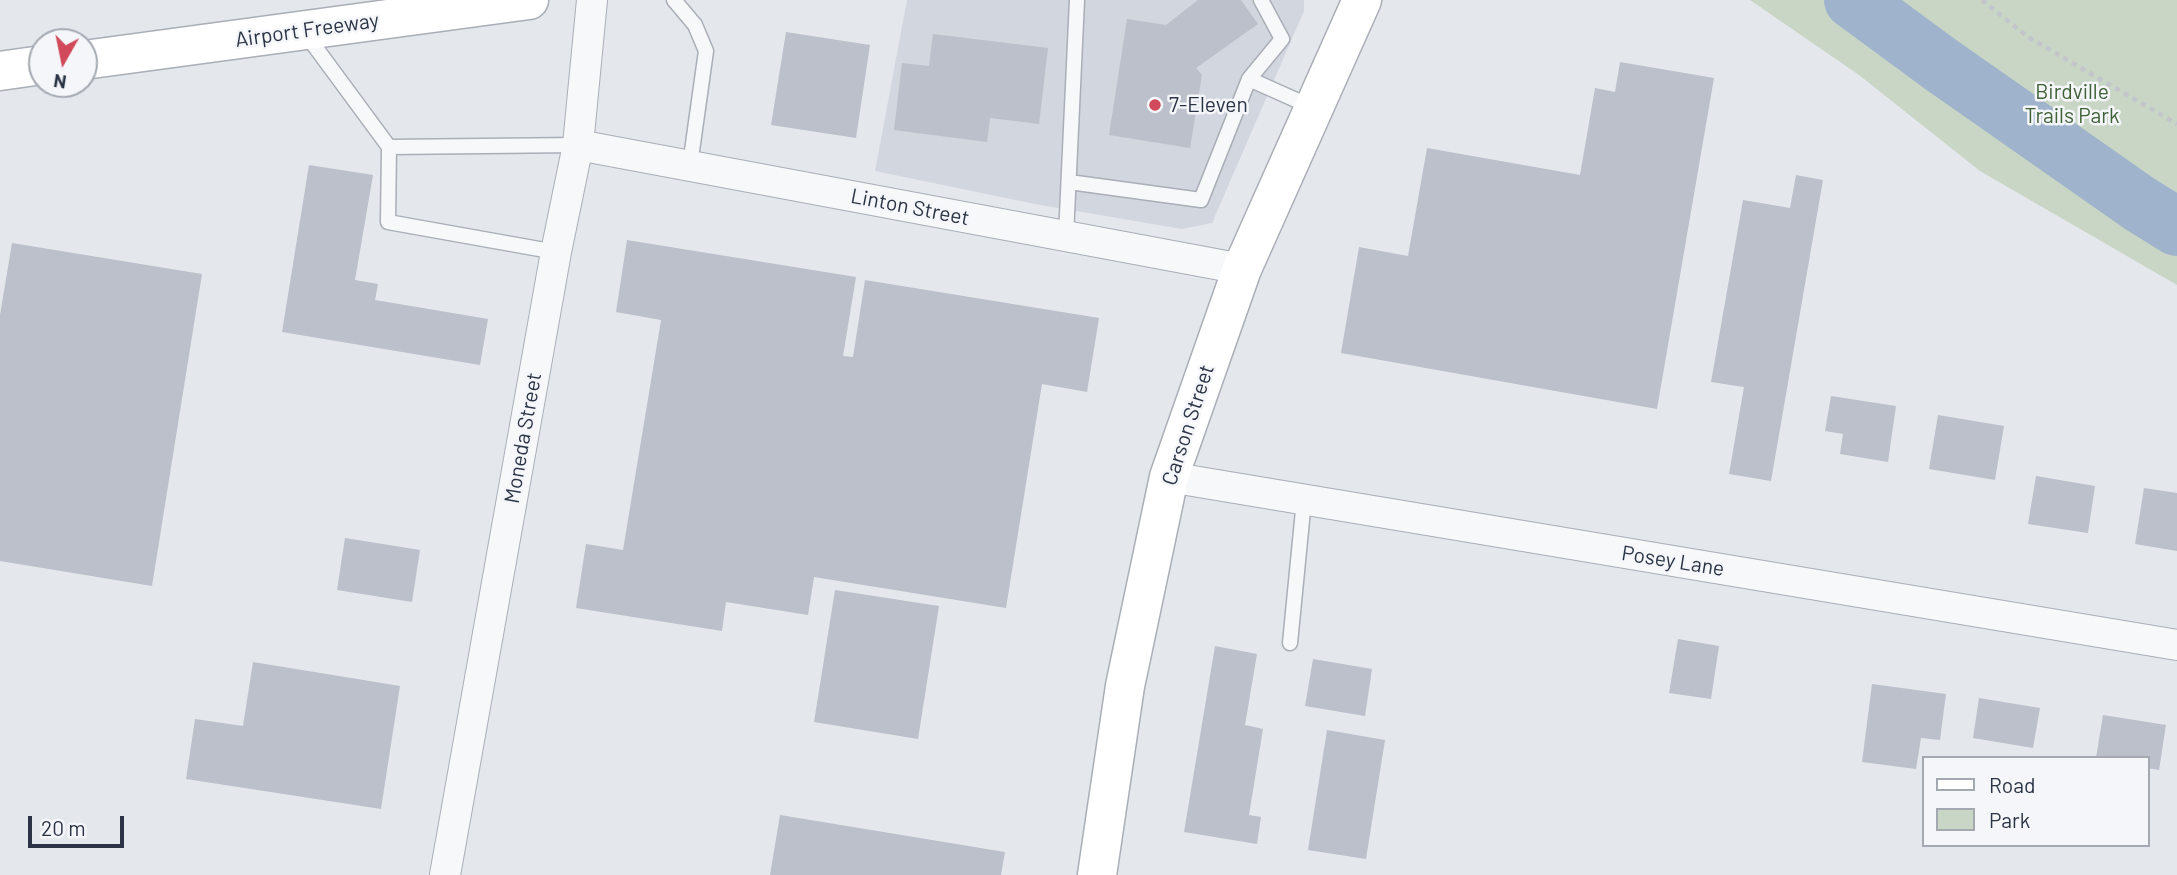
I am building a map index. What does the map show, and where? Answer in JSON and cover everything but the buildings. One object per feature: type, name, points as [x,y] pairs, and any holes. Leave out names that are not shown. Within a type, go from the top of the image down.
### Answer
[{"type":"street","name":"Airport Freeway","points":[[98,58],[529,0]]},
{"type":"street","name":"Moneda Street","points":[[445,875],[556,252],[578,145],[592,0]]},
{"type":"street","points":[[1338,58],[1340,0]]},
{"type":"street","name":"Carson Street","points":[[1097,875],[1125,686],[1169,477],[1242,268],[1362,0]]},
{"type":"street","points":[[0,71],[28,67]]},
{"type":"street","name":"Linton Street","points":[[578,145],[1242,268]]},
{"type":"street","name":"Posey Lane","points":[[1169,477],[2177,645]]},
{"type":"lane","points":[[674,0],[695,25],[706,51],[690,165]]},
{"type":"lane","points":[[1066,236],[1077,0]]},
{"type":"lane","points":[[1069,182],[1201,200],[1249,79],[1282,39],[1261,0]]},
{"type":"lane","points":[[303,30],[389,147],[388,222],[556,252]]},
{"type":"lane","points":[[1249,79],[1315,108]]},
{"type":"lane","points":[[389,147],[578,145]]},
{"type":"lane","points":[[1290,643],[1304,500]]},
{"type":"path","points":[[1982,0],[2028,37],[2177,124]]},
{"type":"shaded area","points":[[907,0],[1304,0],[1304,11],[1212,223],[1182,229],[1035,204],[875,171]]},
{"type":"green space","name":"Birdville Trails Park","points":[[1750,0],[2177,0],[2177,285],[1980,171],[1859,75]]},
{"type":"waterway","points":[[1853,0],[1940,64],[2177,227]]},
{"type":"place","name":"7-Eleven","points":[[1155,105]]}]
